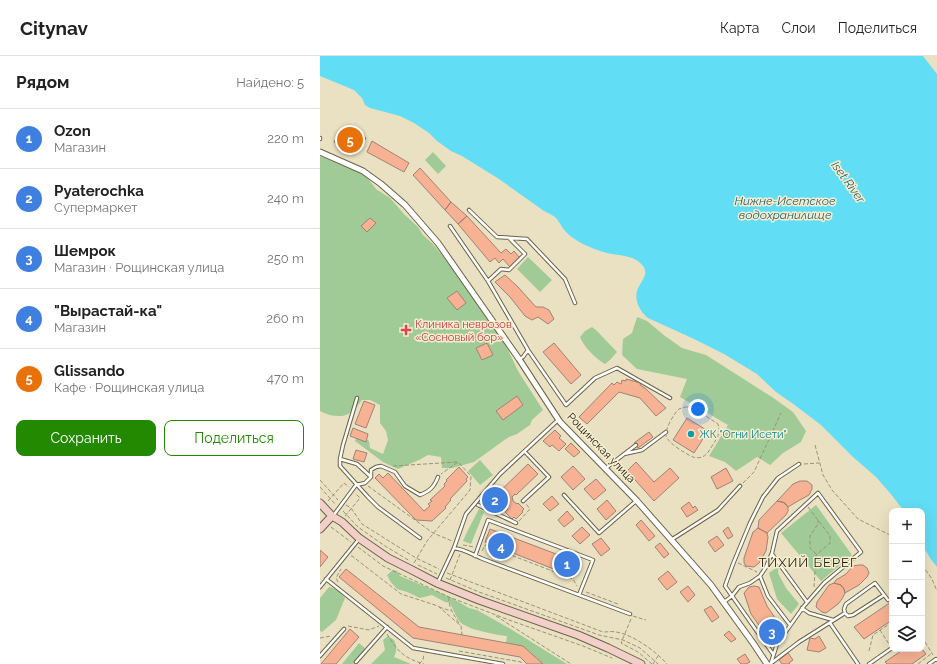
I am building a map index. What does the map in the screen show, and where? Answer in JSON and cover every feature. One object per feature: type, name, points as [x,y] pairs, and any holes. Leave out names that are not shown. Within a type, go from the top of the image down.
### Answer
[{"type":"street","name":"Рощинская улица","points":[[320,152],[362,171],[381,184],[405,205],[438,242],[558,420],[637,501],[711,585],[769,664]]},
{"type":"street","points":[[322,505],[332,516],[342,522],[359,538],[388,558],[438,579],[479,600],[578,635],[641,664]]},
{"type":"street","points":[[320,527],[332,516]]},
{"type":"lane","points":[[469,210],[497,237],[527,239],[565,279],[575,302]]},
{"type":"lane","points":[[450,226],[488,281],[528,350],[566,405],[595,378],[617,368],[670,398]]},
{"type":"lane","points":[[488,281],[501,269],[509,270],[525,254],[509,238]]},
{"type":"lane","points":[[518,360],[523,357],[528,350]]},
{"type":"lane","points":[[357,398],[343,445],[340,466],[378,507],[420,538]]},
{"type":"lane","points":[[438,579],[454,548],[466,514],[500,474],[558,420]]},
{"type":"lane","points":[[624,454],[642,450],[666,432]]},
{"type":"lane","points":[[606,469],[636,445]]},
{"type":"lane","points":[[523,501],[549,476],[526,453]]},
{"type":"lane","points":[[340,459],[357,464],[371,477]]},
{"type":"lane","points":[[773,655],[725,586],[750,523],[763,497],[778,478],[799,464]]},
{"type":"lane","points":[[332,516],[356,485],[365,483],[371,477],[371,470],[381,466],[395,472],[405,486],[420,495],[427,492],[435,484],[438,477]]},
{"type":"lane","points":[[671,540],[718,510],[740,486]]},
{"type":"lane","points":[[723,602],[732,596],[739,587],[750,583],[761,575],[772,554],[777,531],[818,493],[861,552],[824,583],[802,608],[777,644],[769,664]]},
{"type":"lane","points":[[564,495],[599,532],[637,501]]},
{"type":"lane","points":[[478,505],[516,523]]},
{"type":"lane","points":[[475,556],[488,520],[593,560],[579,595]]},
{"type":"lane","points":[[320,587],[359,538]]},
{"type":"lane","points":[[454,548],[462,549],[475,556],[631,615]]},
{"type":"lane","points":[[772,554],[807,602]]},
{"type":"lane","points":[[761,575],[768,596],[790,625]]},
{"type":"lane","points":[[326,579],[412,648],[488,663],[503,664]]},
{"type":"lane","points":[[845,614],[844,609],[846,604],[875,583],[888,600]]},
{"type":"lane","points":[[769,664],[833,620],[845,614],[848,616],[853,615],[884,595]]},
{"type":"lane","points":[[802,608],[809,613],[833,620]]},
{"type":"lane","points":[[830,623],[858,664]]},
{"type":"lane","points":[[356,662],[384,630],[385,626]]},
{"type":"lane","points":[[320,656],[344,629]]},
{"type":"lane","points":[[869,664],[889,650]]},
{"type":"lane","points":[[929,664],[936,660]]},
{"type":"path","points":[[685,407],[692,407],[718,424],[720,430],[706,455],[698,458],[693,457],[670,442],[666,438],[666,432],[667,427],[677,411],[685,407]]},
{"type":"path","points":[[740,486],[754,472],[781,413]]},
{"type":"path","points":[[815,445],[823,475],[832,490],[858,519],[889,534]]},
{"type":"path","points":[[381,466],[458,462]]},
{"type":"path","points":[[438,477],[458,462]]},
{"type":"path","points":[[414,563],[433,533],[470,490],[471,476],[458,462]]},
{"type":"path","points":[[799,464],[820,463]]},
{"type":"path","points":[[320,480],[342,504],[352,508],[362,524],[416,558],[452,575],[603,632],[625,634],[642,643],[667,664]]},
{"type":"path","points":[[322,505],[330,499],[344,483],[353,490],[360,498],[346,514],[342,522]]},
{"type":"path","points":[[365,483],[433,533],[456,542]]},
{"type":"path","points":[[320,487],[358,527],[385,546],[438,579],[450,580],[479,592],[599,635],[623,640],[640,648],[658,664]]},
{"type":"path","points":[[516,523],[530,509],[523,501]]},
{"type":"path","points":[[810,510],[830,536],[831,540],[830,543],[816,554],[814,573],[815,594]]},
{"type":"path","points":[[816,554],[810,548],[810,536],[818,524],[818,520]]},
{"type":"path","points":[[450,580],[464,545],[477,548],[482,551],[485,545],[573,579],[579,589],[617,604]]},
{"type":"path","points":[[348,556],[352,556],[401,594],[452,611]]},
{"type":"path","points":[[734,561],[761,575]]},
{"type":"path","points":[[340,590],[336,578],[342,568]]},
{"type":"path","points":[[925,569],[932,579],[937,591]]},
{"type":"path","points":[[449,597],[448,602],[461,626],[462,635]]},
{"type":"path","points":[[438,606],[461,626]]},
{"type":"path","points":[[492,614],[571,664]]},
{"type":"path","points":[[646,620],[631,615],[621,643],[638,652],[652,664],[659,656]]},
{"type":"path","points":[[869,651],[874,635],[889,624]]},
{"type":"path","points":[[344,629],[348,626],[369,630],[385,626]]},
{"type":"path","points":[[384,630],[394,646],[403,655],[424,664]]},
{"type":"path","points":[[880,630],[889,644]]},
{"type":"path","points":[[320,638],[339,635]]},
{"type":"path","points":[[925,642],[936,660]]},
{"type":"path","points":[[459,651],[460,647]]},
{"type":"path","points":[[420,663],[423,660],[425,650]]},
{"type":"path","points":[[918,664],[932,653]]},
{"type":"green space","points":[[433,152],[446,166],[438,174],[425,160]]},
{"type":"green space","name":"Клиника неврозов «Сосновый бор»","points":[[320,156],[357,171],[367,177],[376,189],[390,198],[433,244],[464,283],[500,333],[518,371],[543,410],[532,420],[530,425],[517,434],[509,437],[474,462],[452,468],[442,468],[441,457],[428,455],[398,469],[383,462],[355,441],[357,436],[363,437],[369,441],[370,448],[383,454],[388,440],[386,431],[380,423],[380,405],[370,400],[362,400],[351,412],[344,416],[332,415],[320,411]]},
{"type":"green space","points":[[528,257],[552,280],[540,292],[517,269]]},
{"type":"green space","points":[[637,317],[647,321],[682,348],[706,355],[793,412],[806,431],[801,442],[783,453],[770,465],[757,457],[736,471],[725,462],[709,456],[728,425],[680,397],[687,379],[637,369],[622,355],[623,339],[632,333]]},
{"type":"green space","points":[[592,327],[617,352],[605,364],[590,352],[580,337],[585,331]]},
{"type":"green space","points":[[480,460],[493,475],[480,485],[468,471]]},
{"type":"green space","points":[[816,505],[852,555],[821,581],[781,533]]},
{"type":"green space","points":[[479,509],[484,512],[471,544],[463,541]]},
{"type":"green space","points":[[779,566],[778,573],[786,588],[799,604],[791,614],[777,599],[769,573]]},
{"type":"green space","points":[[393,570],[397,571],[400,576],[450,597],[469,608],[477,610],[567,664],[543,664],[523,646],[506,643],[507,636],[481,631],[464,625],[460,622],[450,603],[432,595],[420,598],[397,589],[387,575]]},
{"type":"green space","points":[[329,587],[334,588],[345,598],[336,620],[322,632],[320,631],[320,598]]},
{"type":"green space","points":[[388,636],[394,640],[396,645],[394,657],[411,664],[371,664],[385,650],[383,640]]},
{"type":"green space","points":[[359,643],[366,649],[353,664],[342,664]]},
{"type":"water","name":"Нижне-Исетское водохранилище","points":[[320,56],[923,56],[937,74],[937,567],[925,549],[925,508],[902,508],[876,477],[853,457],[821,425],[776,392],[757,374],[724,354],[645,316],[636,299],[638,288],[645,276],[645,269],[640,262],[630,257],[603,252],[578,241],[563,229],[554,216],[544,211],[499,179],[462,156],[451,151],[414,123],[400,116],[370,108],[365,105],[362,98],[354,90],[320,76]]},
{"type":"building","points":[[351,129],[366,138],[358,150],[350,145],[348,149],[334,142],[341,131],[348,135]]},
{"type":"building","points":[[372,141],[409,163],[404,172],[367,152]]},
{"type":"building","points":[[420,168],[451,202],[445,210],[413,175]]},
{"type":"building","points":[[451,202],[467,216],[458,224],[445,210]]},
{"type":"building","points":[[467,216],[501,253],[506,249],[511,254],[514,251],[520,258],[510,267],[503,259],[499,263],[495,258],[490,262],[458,224]]},
{"type":"building","points":[[370,218],[376,223],[367,232],[361,226]]},
{"type":"building","points":[[505,275],[536,307],[543,307],[549,310],[554,319],[548,324],[538,317],[532,320],[525,316],[510,297],[495,282]]},
{"type":"building","points":[[457,291],[466,303],[457,310],[447,298]]},
{"type":"building","points":[[487,343],[493,355],[482,360],[476,348]]},
{"type":"building","points":[[554,343],[581,375],[571,384],[543,352]]},
{"type":"building","points":[[626,379],[641,383],[640,385],[666,408],[656,416],[640,398],[619,392],[587,424],[579,417],[612,383],[614,385],[617,382],[621,384],[622,380],[626,381]]},
{"type":"building","points":[[517,396],[523,405],[503,420],[496,411]]},
{"type":"building","points":[[364,401],[375,405],[366,428],[355,424]]},
{"type":"building","name":"ЖК \"Огни Исети\"","points":[[687,418],[708,431],[694,453],[673,440]]},
{"type":"building","points":[[353,428],[368,434],[366,442],[350,436]]},
{"type":"building","points":[[555,430],[561,436],[559,438],[566,444],[559,451],[552,445],[550,447],[543,441]]},
{"type":"building","points":[[649,432],[653,437],[638,448],[634,443]]},
{"type":"building","points":[[571,443],[580,452],[574,457],[565,449]]},
{"type":"building","points":[[356,450],[367,453],[364,462],[353,459]]},
{"type":"building","points":[[636,462],[654,482],[670,468],[679,478],[654,501],[627,471]]},
{"type":"building","points":[[528,464],[538,474],[512,497],[513,501],[517,504],[518,503],[524,509],[516,519],[514,517],[512,519],[505,512],[508,509],[504,505],[496,513],[485,507],[492,501],[491,500]]},
{"type":"building","points":[[573,466],[585,479],[573,490],[561,477]]},
{"type":"building","points":[[459,467],[468,477],[466,479],[467,481],[450,499],[451,500],[445,507],[446,508],[432,521],[416,520],[375,478],[379,474],[383,478],[388,473],[424,511],[430,506],[428,504],[432,501],[430,500],[445,486],[444,484],[447,481],[446,480]]},
{"type":"building","points":[[726,468],[733,481],[717,489],[711,477]]},
{"type":"building","points":[[596,479],[606,490],[594,500],[584,489]]},
{"type":"building","points":[[800,481],[807,481],[812,485],[809,495],[788,507],[783,502],[777,501],[793,484]]},
{"type":"building","points":[[552,496],[559,504],[550,511],[543,504]]},
{"type":"building","points":[[607,500],[616,511],[606,520],[597,509]]},
{"type":"building","points":[[777,501],[785,503],[788,507],[788,511],[786,515],[767,533],[758,528],[759,520]]},
{"type":"building","points":[[689,502],[693,508],[695,506],[698,510],[687,517],[681,508]]},
{"type":"building","points":[[567,511],[574,519],[564,527],[558,520]]},
{"type":"building","points":[[641,520],[655,536],[649,541],[636,525]]},
{"type":"building","points":[[582,527],[590,535],[580,544],[572,536]]},
{"type":"building","points":[[728,527],[733,536],[728,539],[723,531]]},
{"type":"building","points":[[758,528],[767,533],[768,537],[766,551],[759,563],[754,567],[746,566],[744,563],[744,558],[753,532]]},
{"type":"building","points":[[490,529],[580,563],[574,577],[485,542]]},
{"type":"building","points":[[717,536],[724,545],[715,552],[708,542]]},
{"type":"building","points":[[601,538],[610,549],[601,556],[592,544]]},
{"type":"building","points":[[660,543],[669,554],[664,558],[655,547]]},
{"type":"building","points":[[320,550],[328,557],[320,567]]},
{"type":"building","points":[[863,565],[867,568],[869,573],[867,577],[859,585],[845,593],[841,585],[834,583],[846,574],[853,566]]},
{"type":"building","points":[[346,569],[419,627],[523,646],[543,664],[527,664],[520,657],[413,638],[339,577]]},
{"type":"building","points":[[668,571],[677,582],[667,590],[658,579]]},
{"type":"building","points":[[834,583],[841,585],[845,593],[838,604],[826,613],[822,612],[816,607],[817,602],[829,585]]},
{"type":"building","points":[[688,586],[695,595],[688,602],[680,592]]},
{"type":"building","points":[[749,587],[759,587],[767,606],[780,625],[778,633],[771,636],[766,635],[751,614],[744,593]]},
{"type":"building","points":[[889,603],[889,622],[864,639],[854,627]]},
{"type":"building","points":[[711,606],[719,617],[712,622],[704,610]]},
{"type":"building","points":[[350,629],[359,637],[336,664],[321,664]]},
{"type":"building","points":[[729,631],[736,639],[731,642],[724,635]]},
{"type":"building","points":[[819,636],[826,648],[819,652],[807,650],[810,638],[815,639]]},
{"type":"building","points":[[900,652],[924,652],[926,654],[912,664],[887,664],[885,662]]},
{"type":"building","points":[[788,653],[793,660],[789,663],[790,664],[782,664],[779,660]]},
{"type":"building","points":[[745,654],[750,662],[741,664],[737,659]]},
{"type":"place","name":"Glissando","points":[[350,140]]},
{"type":"place","name":"Клиника неврозов «Сосновый бор»","points":[[406,330]]},
{"type":"place","name":"ЖК \"Огни Исети\"","points":[[691,434]]},
{"type":"place","name":"Pyaterochka","points":[[495,500]]},
{"type":"place","name":"\"Вырастай-ка\"","points":[[501,546]]},
{"type":"place","name":"Ozon","points":[[567,564]]},
{"type":"place","name":"Шемрок","points":[[772,632]]},
{"type":"district","name":"ТИХИЙ БЕРЕГ","points":[[808,562]]},
{"type":"water label","name":"Iset River","points":[[848,182]]}]
